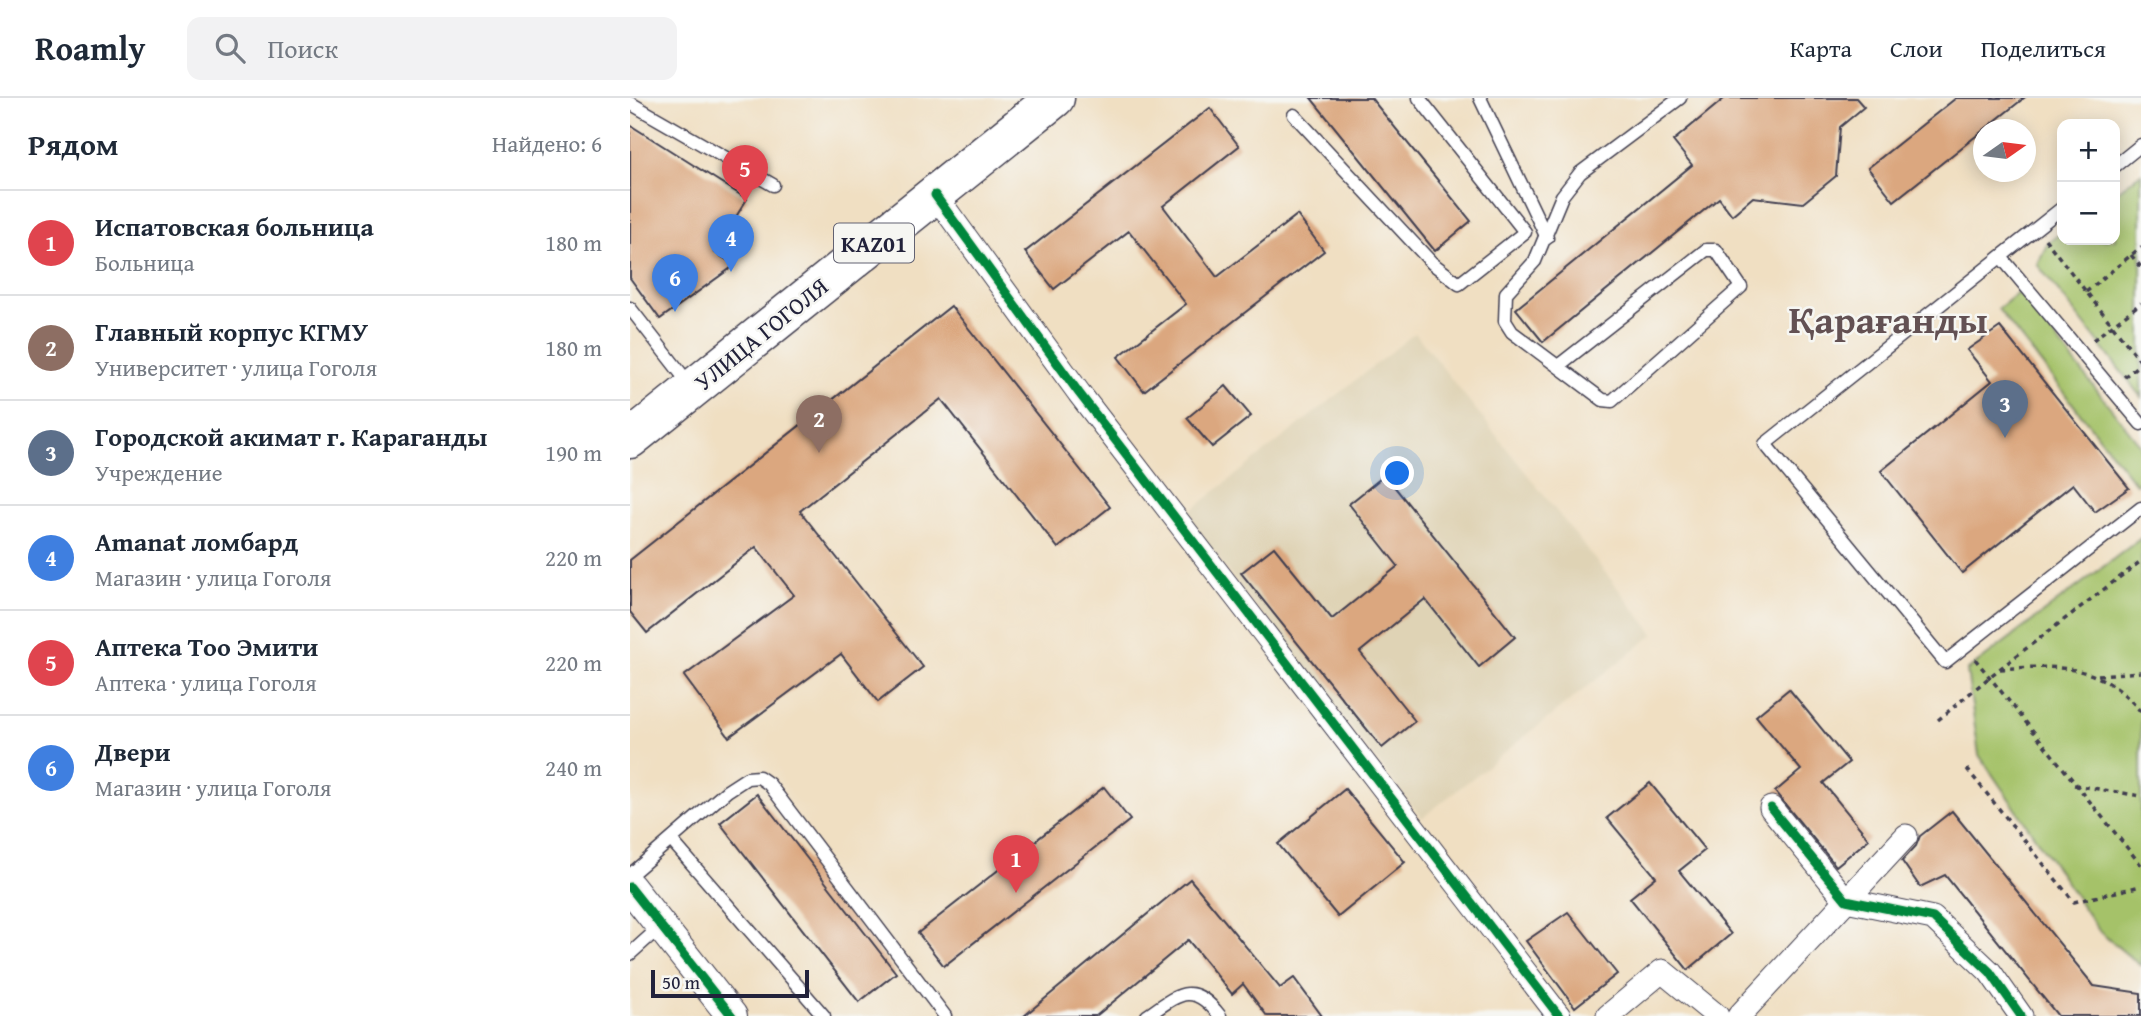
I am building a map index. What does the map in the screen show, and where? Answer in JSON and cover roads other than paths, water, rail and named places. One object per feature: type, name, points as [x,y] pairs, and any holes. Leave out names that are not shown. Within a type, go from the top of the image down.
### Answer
[{"type":"highway","name":"УЛИЦА ГОГОЛЯ","points":[[630,439],[1055,98]]},
{"type":"street","points":[[934,195],[1079,393],[1559,1016]]},
{"type":"street","points":[[1771,808],[1846,900],[1933,918],[1990,972],[2021,1016]]},
{"type":"street","points":[[1739,1016],[1906,836]]},
{"type":"street","points":[[630,887],[732,1016]]},
{"type":"street","points":[[1608,1016],[1662,971],[1717,1016]]},
{"type":"lane","points":[[1294,115],[1432,263],[1459,284],[1525,232],[1419,98]]},
{"type":"lane","points":[[1480,98],[1547,238]]},
{"type":"lane","points":[[1558,366],[1706,250],[1716,250],[1741,282],[1738,292],[1612,401],[1603,400],[1512,332],[1505,321],[1506,293],[1535,261],[1547,238],[1562,196],[1580,173],[1680,98]]},
{"type":"lane","points":[[630,103],[773,185]]},
{"type":"lane","points":[[2120,162],[2141,145]]},
{"type":"lane","points":[[2057,212],[1765,444],[1945,662],[2141,508]]},
{"type":"lane","points":[[2001,257],[2141,424]]},
{"type":"lane","points":[[630,308],[692,388]]},
{"type":"lane","points":[[630,875],[727,791],[747,778],[759,777],[769,784],[945,1016]]},
{"type":"lane","points":[[672,841],[824,1016]]},
{"type":"lane","points":[[630,954],[661,926]]},
{"type":"lane","points":[[1147,1016],[1179,994],[1187,993],[1207,999],[1220,1016]]},
{"type":"place","name":"Аптека Тоо Эмити","points":[[745,203]]},
{"type":"place","name":"Amanat ломбард","points":[[731,272]]},
{"type":"place","name":"Двери","points":[[675,312]]},
{"type":"place","name":"Городской акимат г. Караганды","points":[[2005,438]]},
{"type":"place","name":"Главный корпус КГМУ","points":[[819,453]]},
{"type":"place","name":"Испатовская больница","points":[[1016,893]]},
{"type":"district","name":"Қарағанды","points":[[1888,319]]}]
